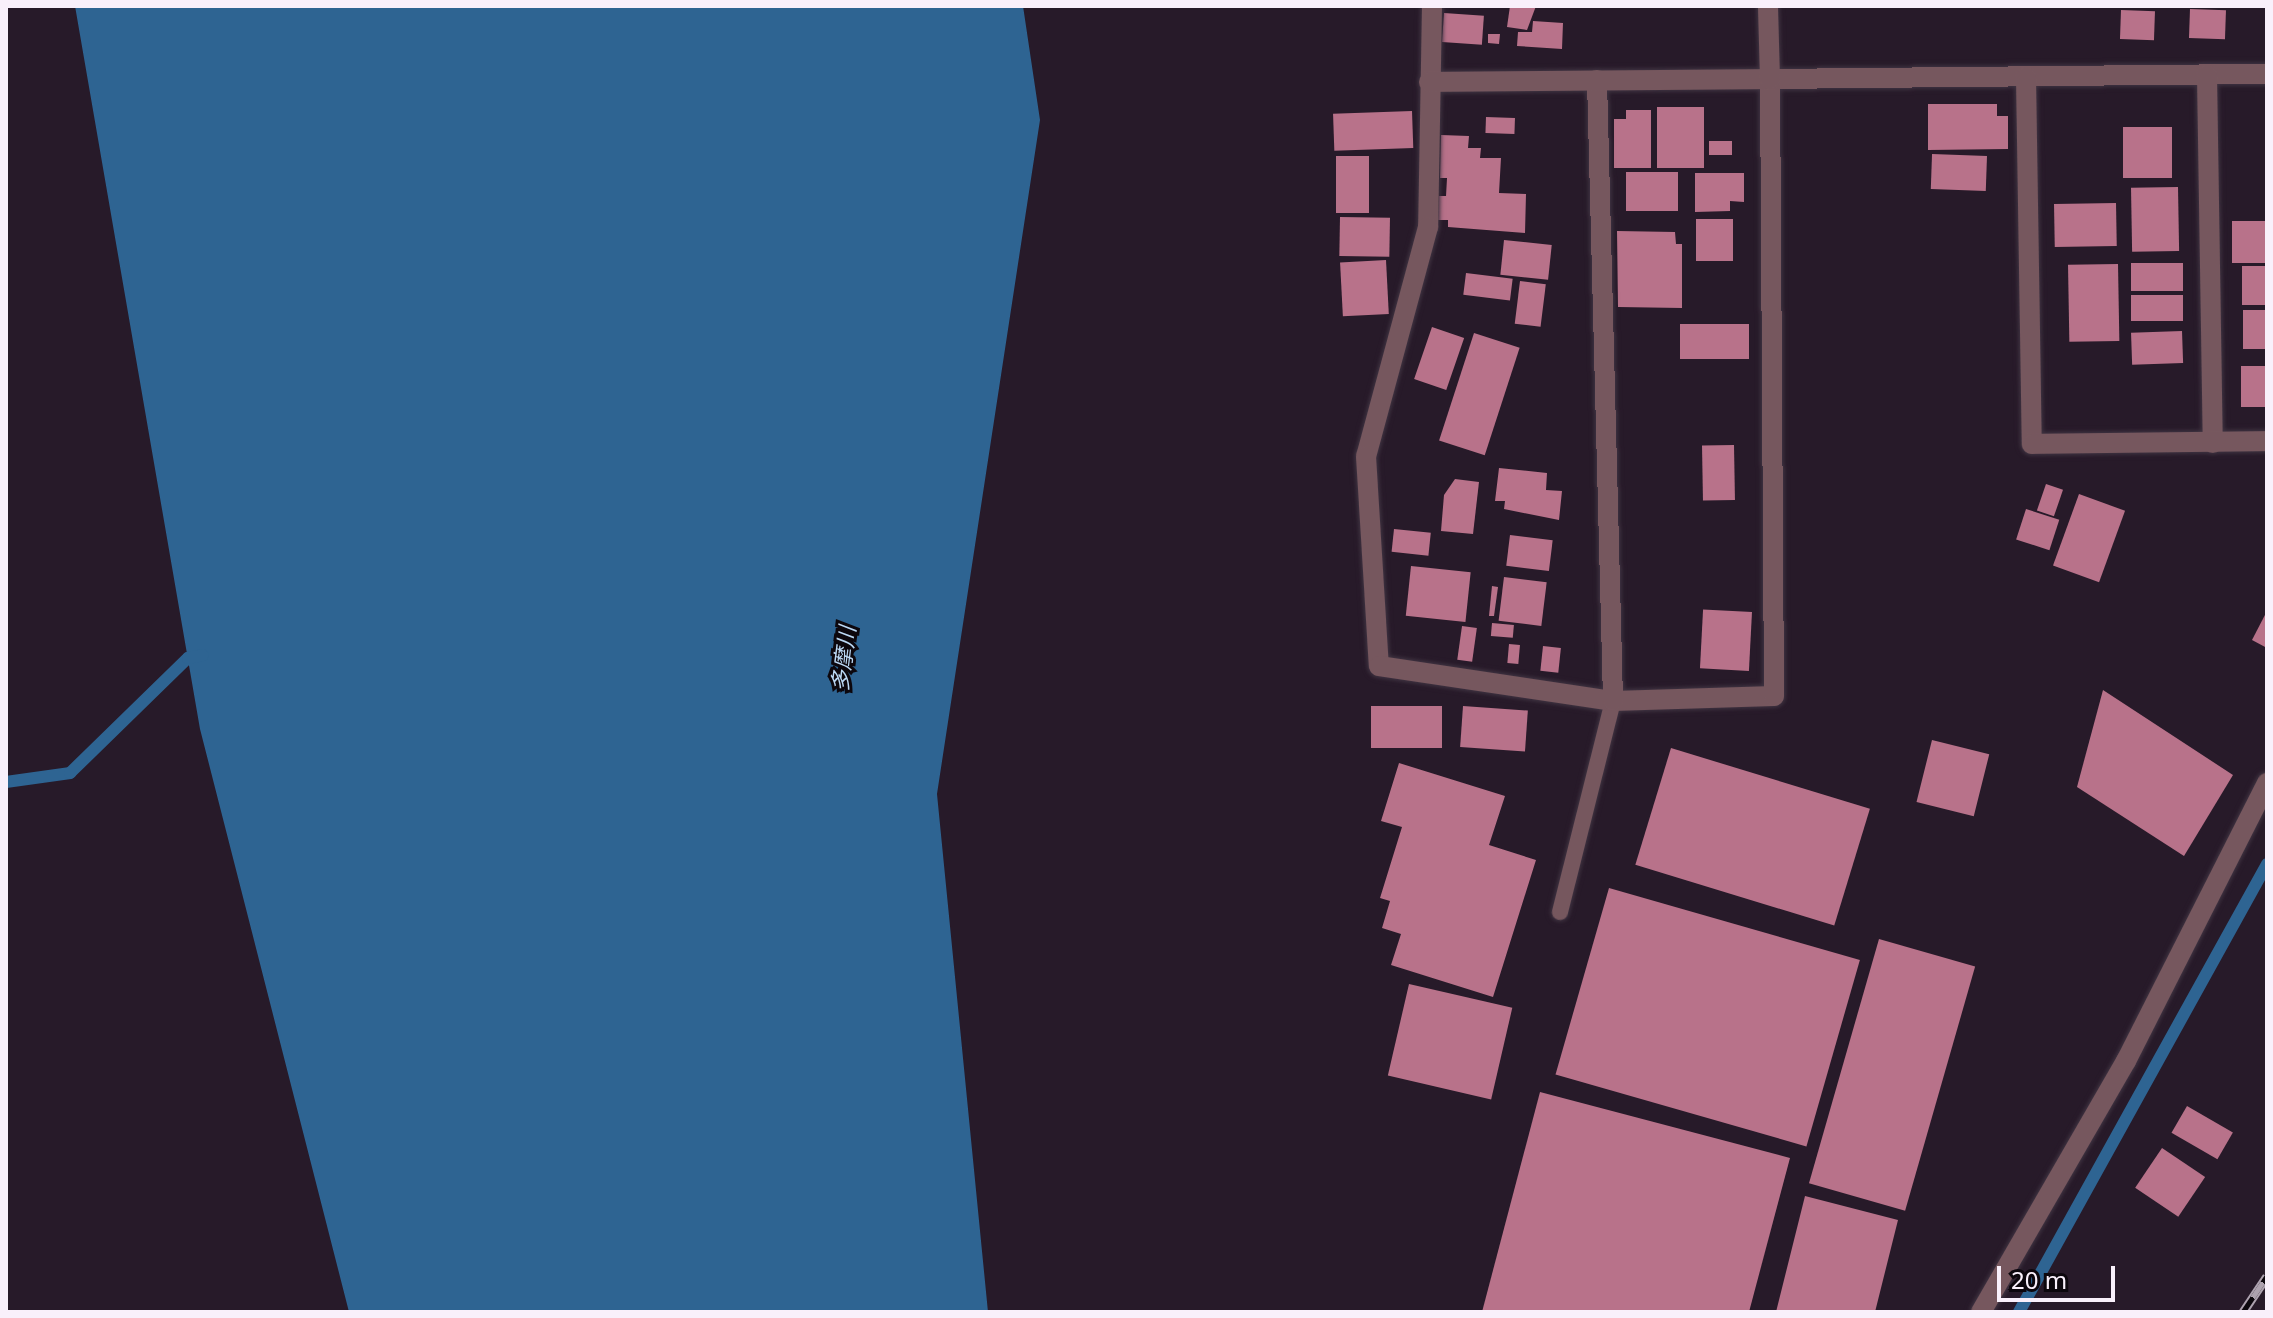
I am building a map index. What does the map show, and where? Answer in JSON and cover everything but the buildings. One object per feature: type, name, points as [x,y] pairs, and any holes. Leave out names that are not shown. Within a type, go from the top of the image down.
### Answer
[{"type":"street","points":[[1432,6],[1428,227],[1366,456],[1379,666],[1613,701],[1774,696],[1768,6]]},
{"type":"street","points":[[1429,82],[2267,74]]},
{"type":"street","points":[[2207,75],[2213,443]]},
{"type":"street","points":[[2026,77],[2032,444],[2267,441]]},
{"type":"street","points":[[1597,80],[1613,701]]},
{"type":"street","points":[[1981,1312],[2126,1061],[2267,783]]},
{"type":"lane","points":[[1560,912],[1613,701]]},
{"type":"water","name":"多摩川","points":[[75,6],[1023,6],[1040,120],[937,794],[988,1312],[349,1312],[200,729]]},
{"type":"waterway","points":[[6,782],[70,773],[188,658],[203,655]]},
{"type":"waterway","points":[[2019,1312],[2267,864]]},
{"type":"railway","points":[[2243,1312],[2267,1276]]}]
